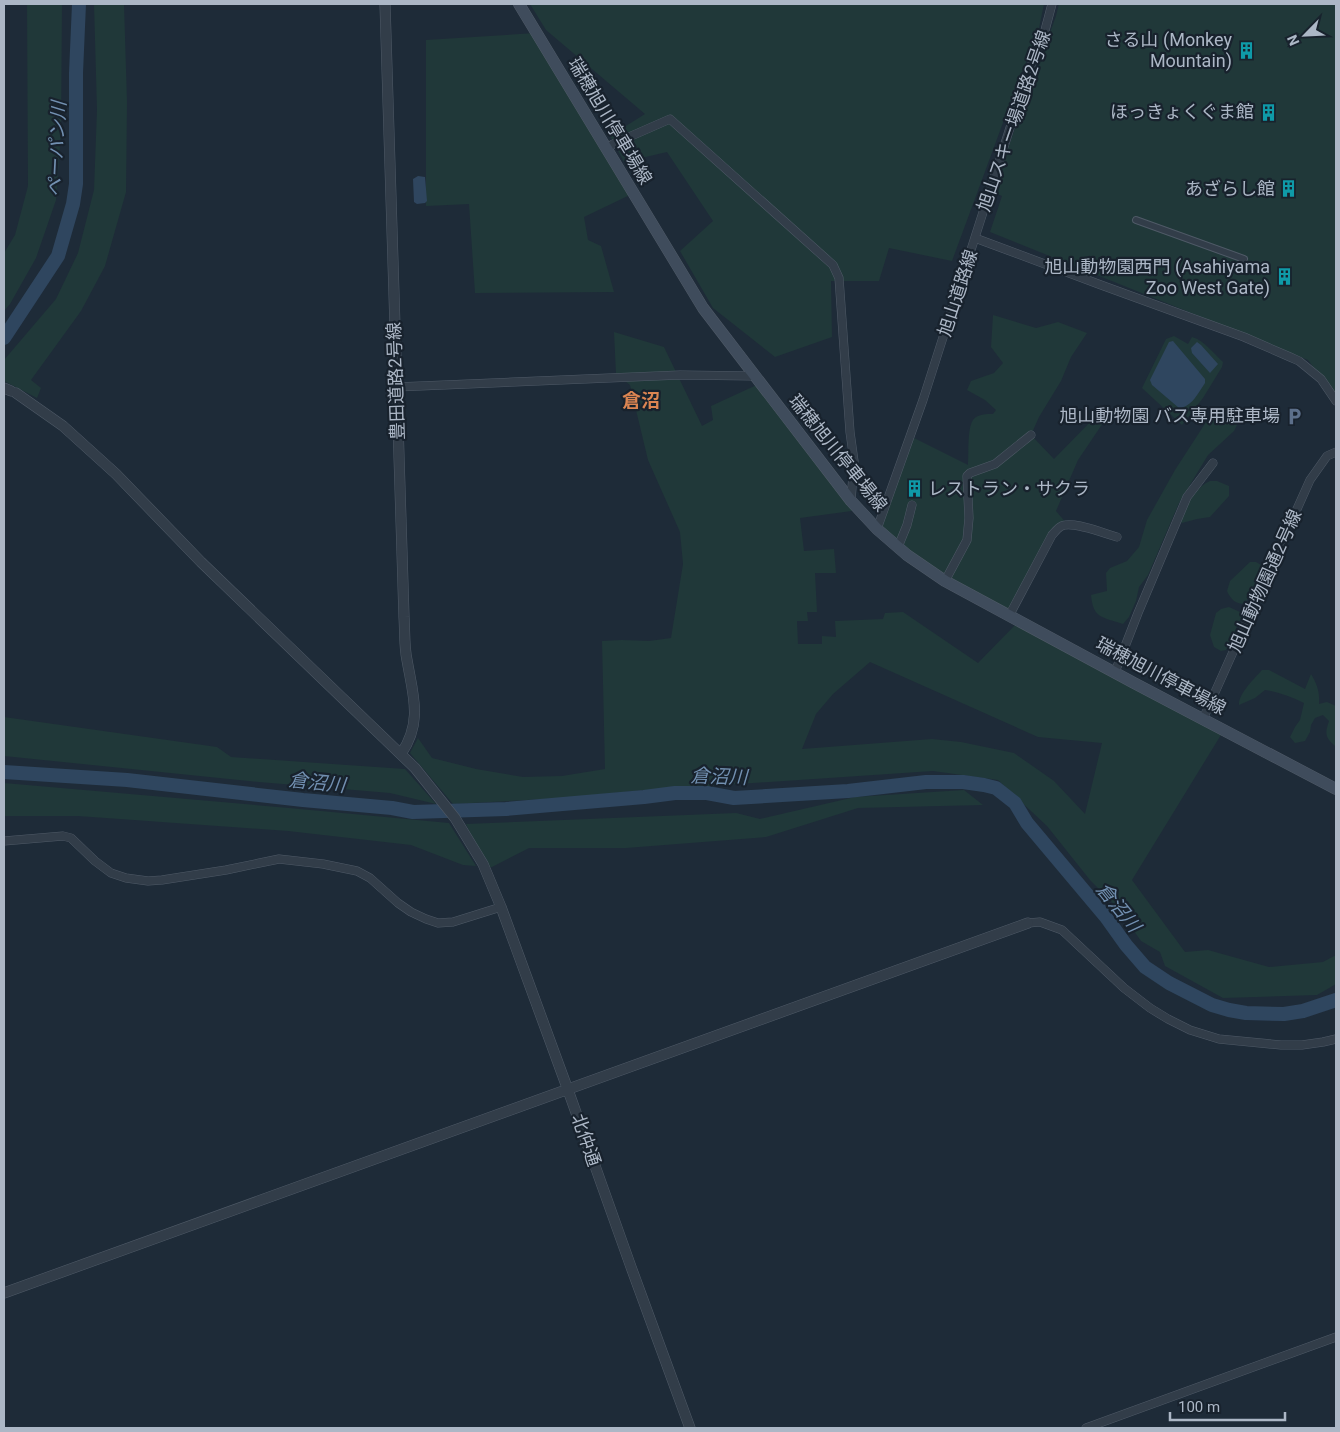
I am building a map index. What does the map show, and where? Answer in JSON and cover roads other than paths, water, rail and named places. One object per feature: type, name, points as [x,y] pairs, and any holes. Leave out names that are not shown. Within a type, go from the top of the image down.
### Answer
[{"type":"main road","name":"瑞穂旭川停車場線","points":[[519,4],[703,308],[851,501],[877,529],[907,555],[945,581],[1336,789]]},
{"type":"street","name":"豊田道路2号線","points":[[386,4],[404,617],[406,658],[414,694],[416,714],[408,745],[402,754]]},
{"type":"street","name":"旭山スキー場道路2号線","points":[[975,238],[1024,84],[1044,34],[1052,4]]},
{"type":"street","points":[[607,149],[612,144],[670,119],[833,266],[839,278],[850,432],[854,461],[851,501]]},
{"type":"street","points":[[1136,220],[1244,259]]},
{"type":"street","name":"旭山道路線","points":[[877,529],[923,400],[975,238],[1244,337],[1299,361],[1321,379],[1336,401]]},
{"type":"street","points":[[396,387],[680,375],[755,376]]},
{"type":"street","name":"北仲通","points":[[10,391],[63,426],[116,474],[207,568],[416,768],[455,818],[476,853],[501,907],[690,1428]]},
{"type":"street","points":[[945,581],[967,540],[969,518],[967,476],[970,473],[996,464],[1031,435]]},
{"type":"street","name":"旭山動物園通2号線","points":[[1203,718],[1310,480],[1327,456],[1336,452]]},
{"type":"street","points":[[1115,672],[1187,497],[1213,463]]},
{"type":"street","points":[[898,547],[908,525],[912,505]]},
{"type":"street","points":[[1010,616],[1052,535],[1060,526],[1067,524],[1078,526],[1117,537]]},
{"type":"street","points":[[4,841],[63,836],[71,838],[95,861],[111,873],[126,878],[148,880],[186,877],[279,859],[323,864],[357,871],[370,878],[411,912],[438,923],[452,922],[501,907]]},
{"type":"street","points":[[4,1293],[1028,923],[1040,922],[1062,930],[1124,988],[1150,1008],[1190,1030],[1219,1039],[1281,1045],[1302,1045],[1336,1039]]},
{"type":"street","points":[[1086,1428],[1336,1337]]},
{"type":"water","points":[[418,176],[425,177],[427,201],[417,204],[414,202],[413,179]]},
{"type":"water","points":[[1173,341],[1205,379],[1205,383],[1194,399],[1188,405],[1179,408],[1152,385],[1150,380],[1169,342]]},
{"type":"water","points":[[1197,342],[1218,364],[1210,373],[1192,353],[1191,348]]},
{"type":"waterway","name":"ペーパン川","points":[[4,338],[58,256],[73,204],[76,184],[76,73],[79,4]]},
{"type":"waterway","name":"倉沼川","points":[[4,772],[127,780],[392,808],[413,812],[506,809],[675,793],[707,793],[734,798],[848,791],[926,782],[963,782],[984,785],[996,788],[1015,803],[1027,823],[1106,917],[1126,945],[1145,967],[1169,983],[1212,1005],[1246,1013],[1284,1014],[1303,1011],[1336,1000]]},
{"type":"place","name":"さる山 (Monkey Mountain)","points":[[1246,50]]},
{"type":"place","name":"ほっきょくぐま館","points":[[1268,112]]},
{"type":"place","name":"あざらし館","points":[[1289,189]]},
{"type":"place","name":"旭山動物園西門 (Asahiyama Zoo West Gate)","points":[[1284,277]]},
{"type":"place","name":"旭山動物園 バス専用駐車場","points":[[1294,416]]},
{"type":"place","name":"レストラン・サクラ","points":[[914,489]]},
{"type":"district","name":"倉沼","points":[[641,400]]}]
